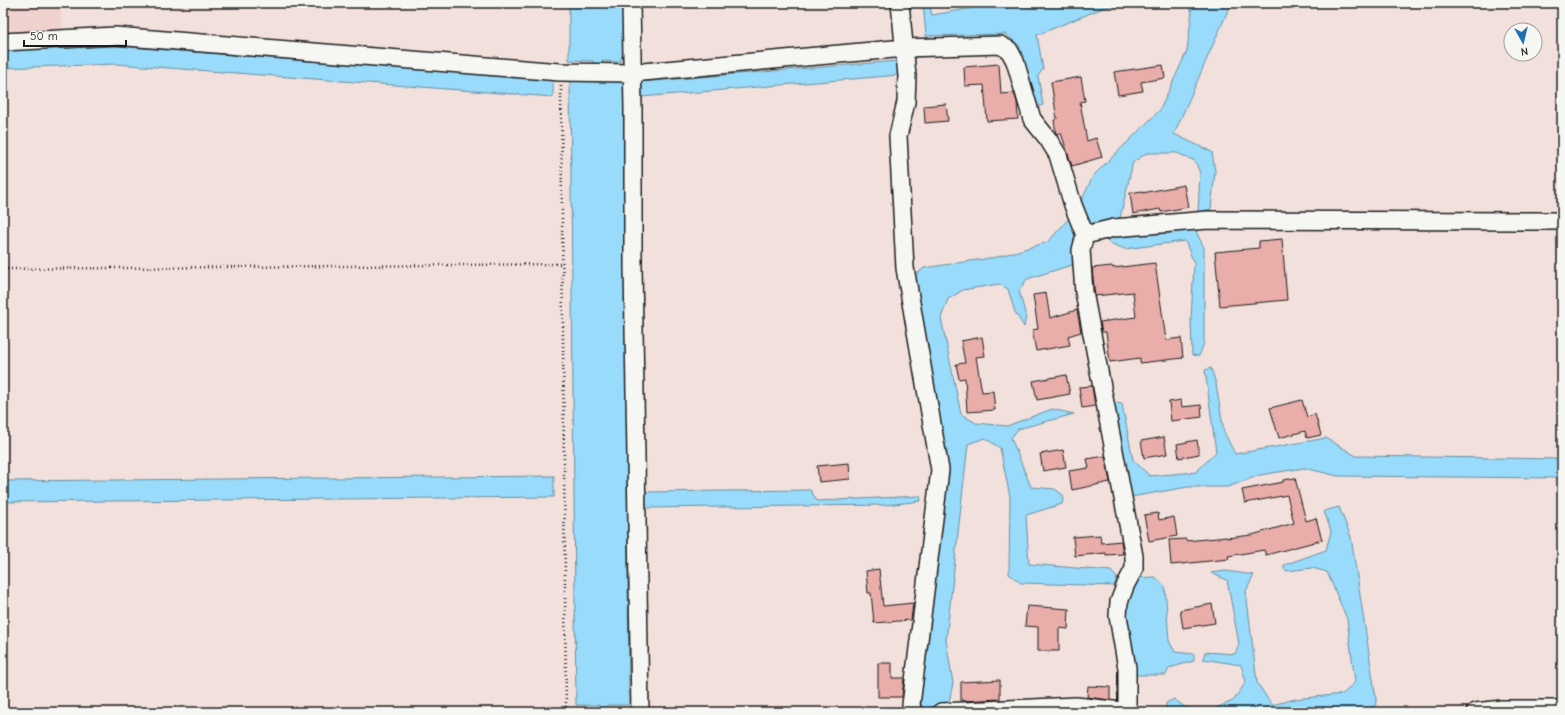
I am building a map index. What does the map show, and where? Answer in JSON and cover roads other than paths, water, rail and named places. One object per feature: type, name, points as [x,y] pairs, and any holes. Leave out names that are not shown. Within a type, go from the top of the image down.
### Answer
[{"type":"street","points":[[631,3],[633,109],[633,274],[640,712]]},
{"type":"street","points":[[900,3],[907,76],[906,102],[898,136],[905,268],[940,470],[911,705],[913,712]]},
{"type":"street","points":[[3,42],[115,36],[560,72],[632,73],[905,48],[1000,45],[1009,50],[1015,62],[1032,119],[1048,139],[1058,155],[1073,205],[1085,235],[1081,250],[1084,292],[1134,556],[1134,570],[1126,584],[1119,602],[1118,616],[1127,668],[1129,711],[1076,706],[941,712]]},
{"type":"street","points":[[1085,235],[1114,228],[1208,220],[1562,221]]},
{"type":"street","points":[[1475,712],[1502,709],[1562,709]]},
{"type":"street","points":[[920,712],[936,712]]},
{"type":"water","points":[[569,3],[623,3],[624,49],[620,62],[602,61],[602,81],[624,82],[629,705],[607,705],[607,712],[599,712],[599,705],[576,705],[570,81],[593,81],[593,61],[569,60]]},
{"type":"water","points":[[923,3],[929,3],[932,15],[1002,3],[1562,3],[1562,5],[1230,6],[1174,134],[1212,152],[1215,171],[1211,209],[1198,212],[1200,173],[1195,161],[1177,153],[1147,153],[1133,162],[1120,218],[1097,224],[1076,235],[1072,265],[1027,279],[1019,291],[1026,316],[1024,327],[1015,312],[1008,289],[999,284],[963,290],[948,299],[941,318],[961,414],[976,423],[1007,426],[1052,409],[1074,414],[1018,429],[1011,438],[1031,487],[1055,489],[1064,496],[1062,504],[1026,515],[1029,564],[1111,571],[1117,578],[1114,586],[1021,583],[1009,574],[1010,497],[1000,448],[985,438],[968,444],[946,640],[953,683],[948,707],[936,712],[923,712],[920,700],[940,539],[945,455],[913,277],[924,268],[997,257],[1048,242],[1078,208],[1093,176],[1160,110],[1187,51],[1192,11],[1186,5],[1108,6],[1037,35],[1043,69],[1038,76],[1043,105],[1038,106],[1019,45],[1005,34],[926,36]]},
{"type":"water","points":[[116,46],[553,80],[553,97],[116,64],[3,68],[3,50]]},
{"type":"water","points":[[897,61],[899,75],[641,97],[640,82]]},
{"type":"water","points":[[1195,229],[1204,248],[1204,343],[1199,356],[1192,355],[1191,320],[1194,263],[1185,241],[1125,249],[1109,243],[1105,236],[1169,233]]},
{"type":"water","points":[[1211,368],[1216,384],[1224,432],[1235,454],[1326,438],[1356,456],[1562,459],[1562,478],[1338,476],[1304,468],[1260,475],[1228,487],[1188,487],[1131,497],[1113,402],[1122,404],[1133,460],[1150,476],[1196,472],[1216,452],[1205,370]]},
{"type":"water","points":[[554,476],[554,497],[3,502],[3,481]]},
{"type":"water","points":[[810,490],[817,501],[920,496],[921,501],[886,505],[643,508],[643,492]]},
{"type":"water","points":[[1339,507],[1351,537],[1377,705],[1359,712],[1317,712],[1291,708],[1282,712],[1166,712],[1166,703],[1174,699],[1186,708],[1213,709],[1233,701],[1246,682],[1241,665],[1203,659],[1205,652],[1235,654],[1239,644],[1227,580],[1211,573],[1225,571],[1254,575],[1246,591],[1257,683],[1272,705],[1295,699],[1343,694],[1355,682],[1347,619],[1327,572],[1312,568],[1287,571],[1284,569],[1284,565],[1326,550],[1331,531],[1324,511]]},
{"type":"water","points":[[1155,577],[1165,586],[1169,641],[1175,652],[1194,654],[1194,661],[1169,668],[1166,675],[1134,675],[1123,615],[1133,578]]}]
